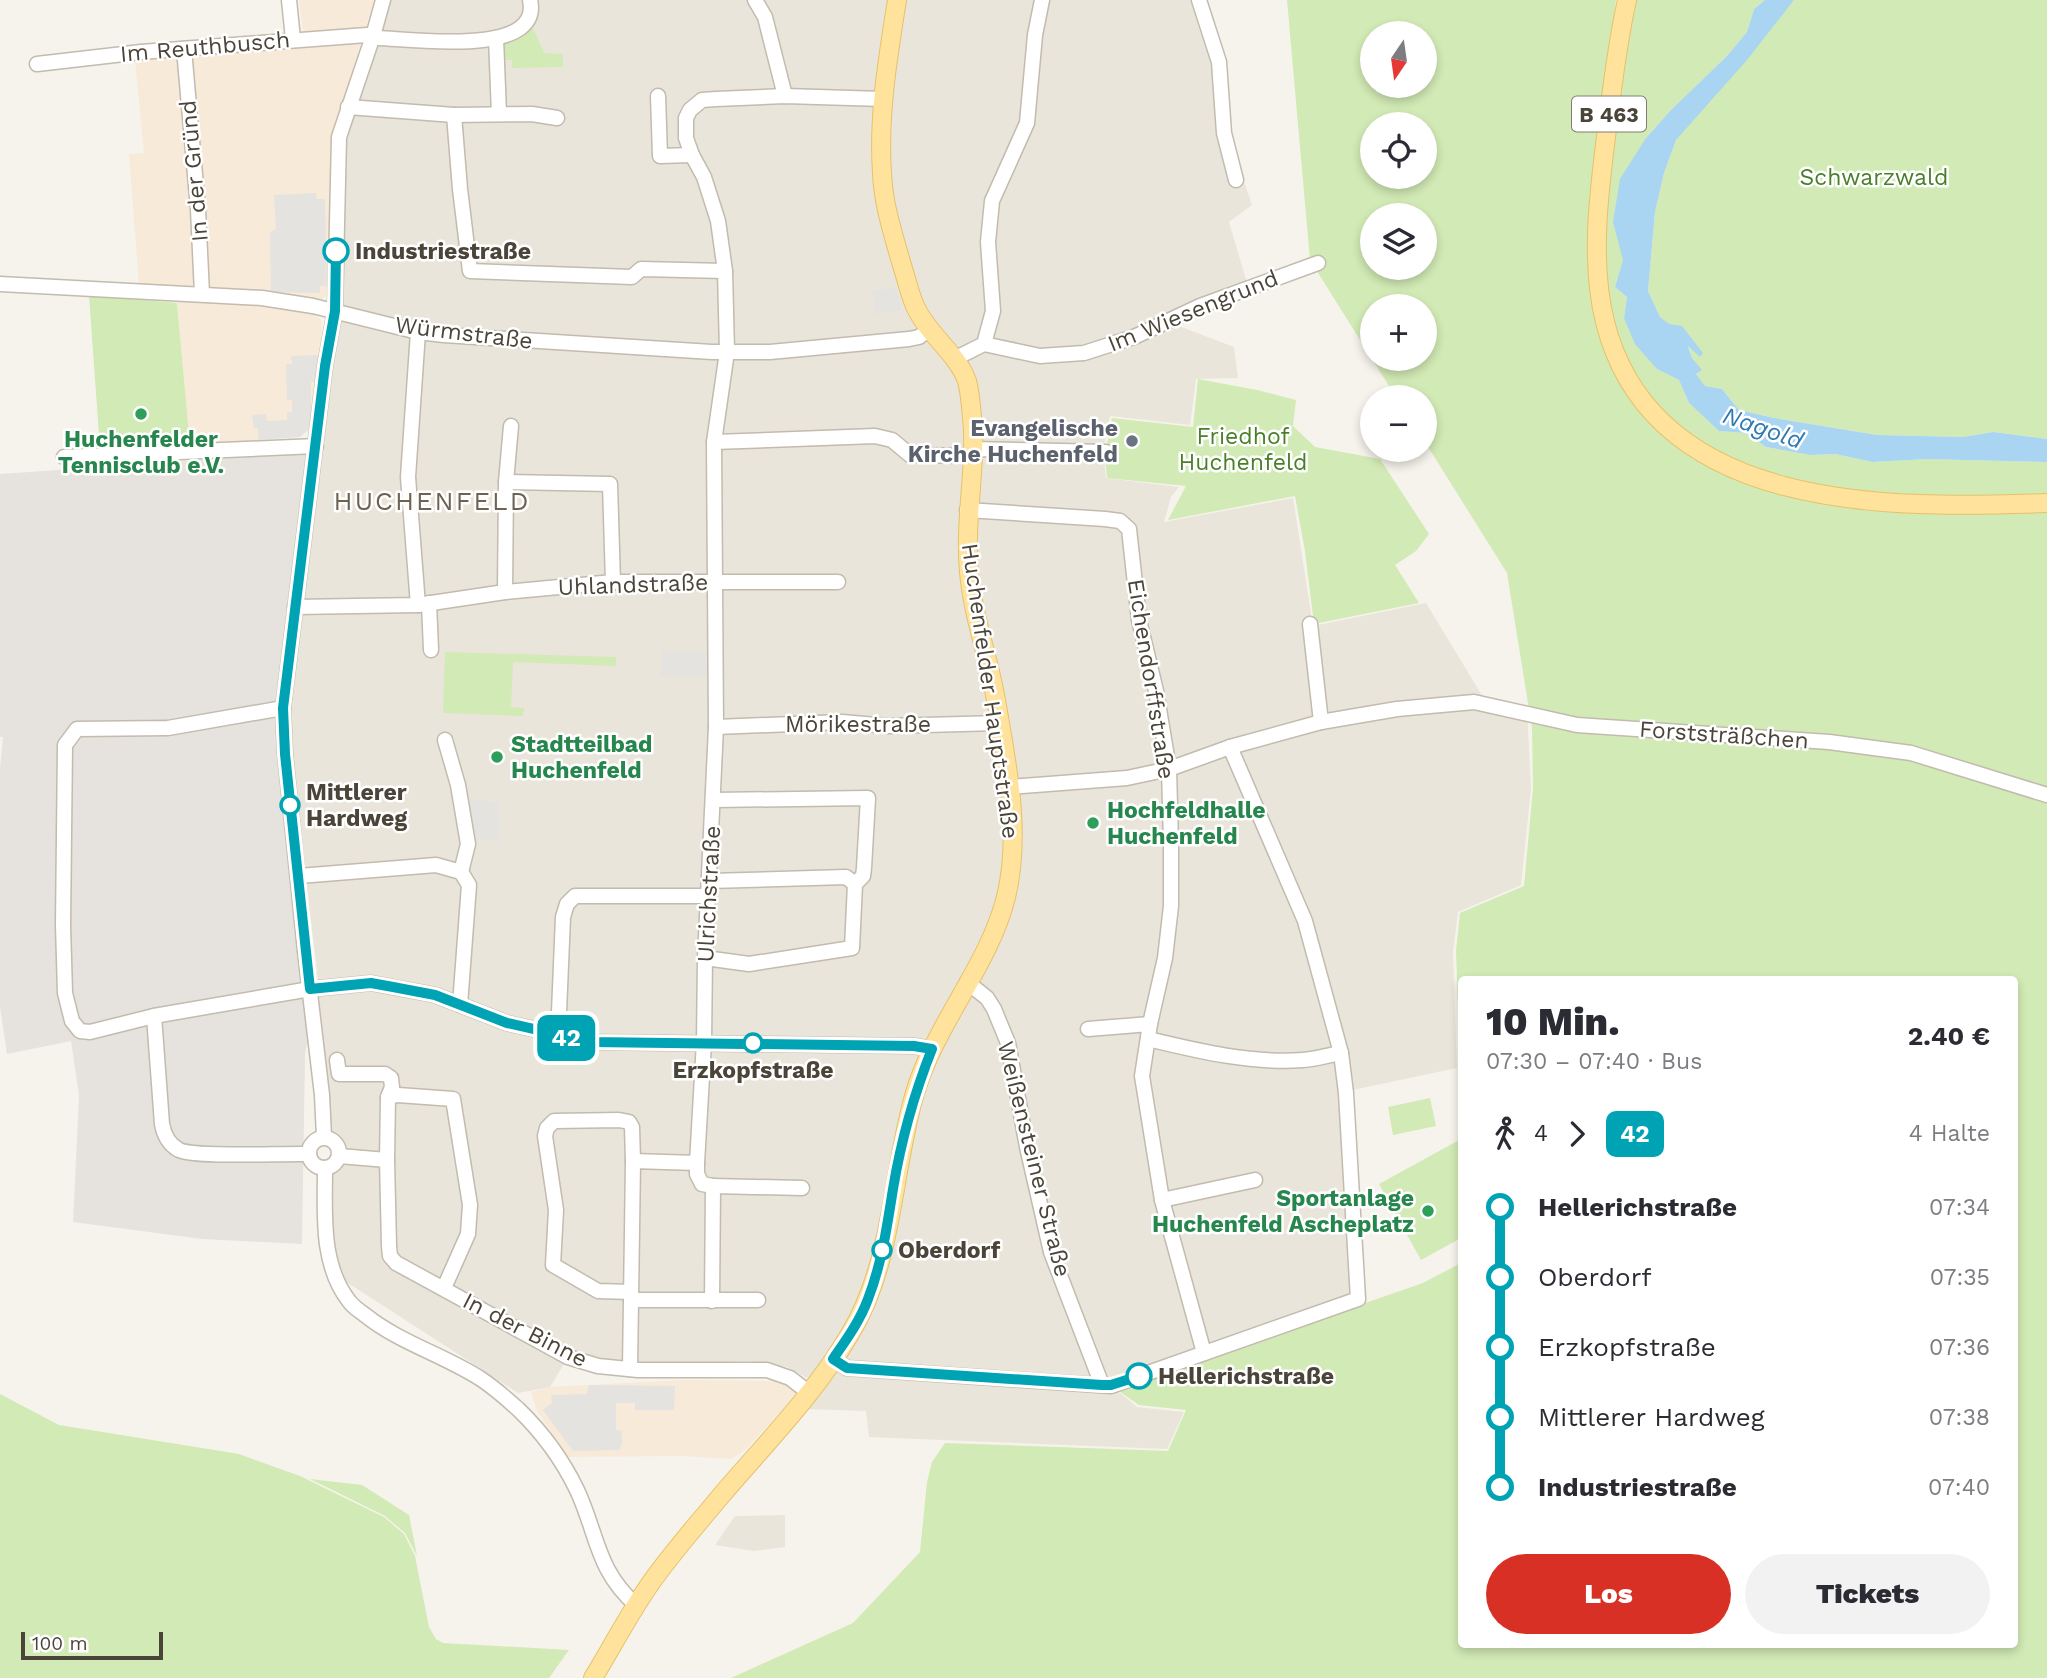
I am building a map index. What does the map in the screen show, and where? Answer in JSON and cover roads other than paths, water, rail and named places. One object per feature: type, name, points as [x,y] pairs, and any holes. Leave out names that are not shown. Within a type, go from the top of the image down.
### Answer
[{"type":"main road","name":"Huchenfelder Hauptstraße","points":[[593,1678],[650,1584],[808,1392],[850,1334],[868,1301],[888,1228],[893,1189],[912,1106],[932,1049],[982,959],[1005,902],[1014,834],[999,723],[968,570],[967,510],[972,417],[967,382],[954,359],[928,330],[913,302],[895,240],[881,176],[883,99],[897,0]]},
{"type":"main road","name":"B 463","points":[[1627,0],[1603,164],[1598,228],[1599,269],[1602,307],[1610,338],[1628,377],[1648,407],[1674,433],[1698,450],[1726,465],[1768,481],[1829,495],[1886,503],[2047,503]]},
{"type":"street","points":[[289,0],[293,39]]},
{"type":"street","points":[[324,1137],[323,1095],[286,764],[283,708],[335,311],[339,137],[383,0]]},
{"type":"street","name":"Im Reuthbusch","points":[[37,64],[293,39],[373,36],[462,42],[496,38],[528,22],[530,0]]},
{"type":"street","points":[[755,0],[765,17],[785,96],[883,99]]},
{"type":"street","points":[[954,359],[984,344],[993,311],[988,242],[992,201],[1027,122],[1035,36],[1042,0]]},
{"type":"street","points":[[1199,0],[1219,62],[1224,132],[1236,180]]},
{"type":"street","points":[[496,38],[499,114]]},
{"type":"street","name":"In der Gründ","points":[[184,48],[198,209],[202,294]]},
{"type":"street","points":[[658,96],[660,156],[692,155]]},
{"type":"street","name":"Ulrichstraße","points":[[697,1163],[716,727],[714,442],[727,352],[725,271],[718,220],[704,177],[686,138],[686,118],[690,110],[702,100],[785,96]]},
{"type":"street","points":[[348,107],[454,115],[532,114],[557,118]]},
{"type":"street","points":[[454,115],[470,271],[632,277],[640,269],[725,271]]},
{"type":"street","name":"Im Wiesengrund","points":[[984,344],[1040,356],[1084,353],[1125,341],[1200,306],[1318,262]]},
{"type":"street","name":"Würmstraße","points":[[0,284],[262,298],[335,311],[418,332],[680,352],[818,348],[909,339],[919,337],[928,330]]},
{"type":"street","points":[[418,332],[408,477],[431,650]]},
{"type":"street","points":[[505,592],[506,482],[510,426]]},
{"type":"street","points":[[714,442],[875,436],[892,440],[910,454],[1106,452]]},
{"type":"street","points":[[64,457],[316,446]]},
{"type":"street","points":[[506,482],[610,484],[613,582]]},
{"type":"street","name":"Eichendorffstraße","points":[[967,510],[1105,519],[1120,522],[1129,529],[1139,620],[1156,691],[1168,769],[1171,906],[1165,958],[1142,1076],[1162,1200],[1204,1353]]},
{"type":"street","name":"Uhlandstraße","points":[[295,607],[423,604],[505,592],[613,582],[838,582]]},
{"type":"street","points":[[1310,624],[1321,722]]},
{"type":"street","name":"Forststräßchen","points":[[1009,787],[1127,778],[1168,769],[1230,747],[1321,722],[1397,709],[1474,702],[1577,725],[1829,743],[1911,752],[2047,796]]},
{"type":"street","points":[[283,708],[169,728],[77,729],[65,745],[65,993],[72,1021],[80,1031],[90,1032],[154,1017],[310,989],[371,983],[435,995],[507,1023],[591,1042],[914,1046],[932,1049]]},
{"type":"street","name":"Mörikestraße","points":[[716,727],[842,722],[888,726],[999,723]]},
{"type":"street","points":[[445,740],[468,844],[461,872]]},
{"type":"street","points":[[833,1359],[847,1368],[1111,1385],[1358,1299],[1346,1093],[1341,1053],[1305,920],[1230,747]]},
{"type":"street","points":[[705,958],[749,964],[852,948],[855,884],[863,876],[868,798],[714,800]]},
{"type":"street","points":[[299,876],[436,865],[461,872],[469,885],[460,1005]]},
{"type":"street","points":[[558,1036],[563,917],[566,904],[575,895],[709,889],[846,877],[855,884]]},
{"type":"street","name":"Weißensteiner Straße","points":[[967,982],[987,998],[1008,1043],[1027,1147],[1051,1252],[1102,1385]]},
{"type":"street","points":[[154,1017],[162,1124],[164,1134],[171,1144],[181,1151],[200,1153],[309,1154]]},
{"type":"street","points":[[1088,1029],[1149,1031],[1205,1052],[1256,1059],[1304,1060],[1341,1053]]},
{"type":"street","points":[[339,1074],[385,1074],[391,1078],[392,1087],[388,1097],[387,1160],[339,1156]]},
{"type":"street","points":[[388,1097],[398,1095],[453,1099],[470,1205],[468,1234],[444,1288]]},
{"type":"street","points":[[630,1369],[631,1296],[632,1127],[629,1122],[619,1120],[554,1121],[547,1128],[545,1136],[556,1210],[554,1265],[598,1291],[631,1296],[712,1301],[758,1300]]},
{"type":"street","points":[[324,1137],[337,1144],[339,1156],[335,1163],[325,1168],[312,1163],[309,1154],[311,1144],[324,1137]]},
{"type":"street","name":"In der Binne","points":[[387,1160],[390,1256],[396,1263],[568,1357],[598,1366],[630,1369],[767,1370],[790,1378],[808,1392]]},
{"type":"street","points":[[632,1161],[697,1163],[697,1174],[702,1184],[713,1186],[802,1188]]},
{"type":"street","points":[[325,1168],[326,1246],[337,1280],[349,1302],[402,1339],[481,1379],[518,1409],[554,1451],[577,1491],[606,1571],[637,1606]]},
{"type":"street","points":[[1162,1200],[1255,1180]]},
{"type":"street","points":[[712,1301],[713,1186]]},
{"type":"water","name":"Nagold","points":[[1765,0],[1794,0],[1747,60],[1676,140],[1664,173],[1655,212],[1648,291],[1660,317],[1669,324],[1682,326],[1703,353],[1700,357],[1688,346],[1692,358],[1702,370],[1696,374],[1705,386],[1722,389],[1739,410],[1877,435],[1963,437],[1993,432],[2047,439],[2047,462],[1927,459],[1873,462],[1835,454],[1810,455],[1766,447],[1745,433],[1719,431],[1689,403],[1679,380],[1657,369],[1635,344],[1624,318],[1627,297],[1615,287],[1623,260],[1613,222],[1620,179],[1646,138],[1747,32],[1754,9]]},
{"type":"place","name":"Industriestraße","points":[[336,251]]},
{"type":"place","name":"Huchenfelder Tennisclub e.V.","points":[[141,414]]},
{"type":"place","name":"Evangelische Kirche Huchenfeld","points":[[1132,441]]},
{"type":"place","name":"Stadtteilbad Huchenfeld","points":[[497,757]]},
{"type":"place","name":"Mittlerer Hardweg","points":[[290,805]]},
{"type":"place","name":"Hochfeldhalle Huchenfeld","points":[[1093,823]]},
{"type":"place","name":"Erzkopfstraße","points":[[753,1043]]},
{"type":"place","name":"Sportanlage Huchenfeld Ascheplatz","points":[[1428,1211]]},
{"type":"place","name":"Oberdorf","points":[[882,1250]]},
{"type":"place","name":"Hellerichstraße","points":[[1139,1376]]},
{"type":"district","name":"HUCHENFELD","points":[[432,501]]},
{"type":"park label","name":"Schwarzwald","points":[[1874,177]]},
{"type":"park label","name":"Friedhof Huchenfeld","points":[[1243,449]]}]
